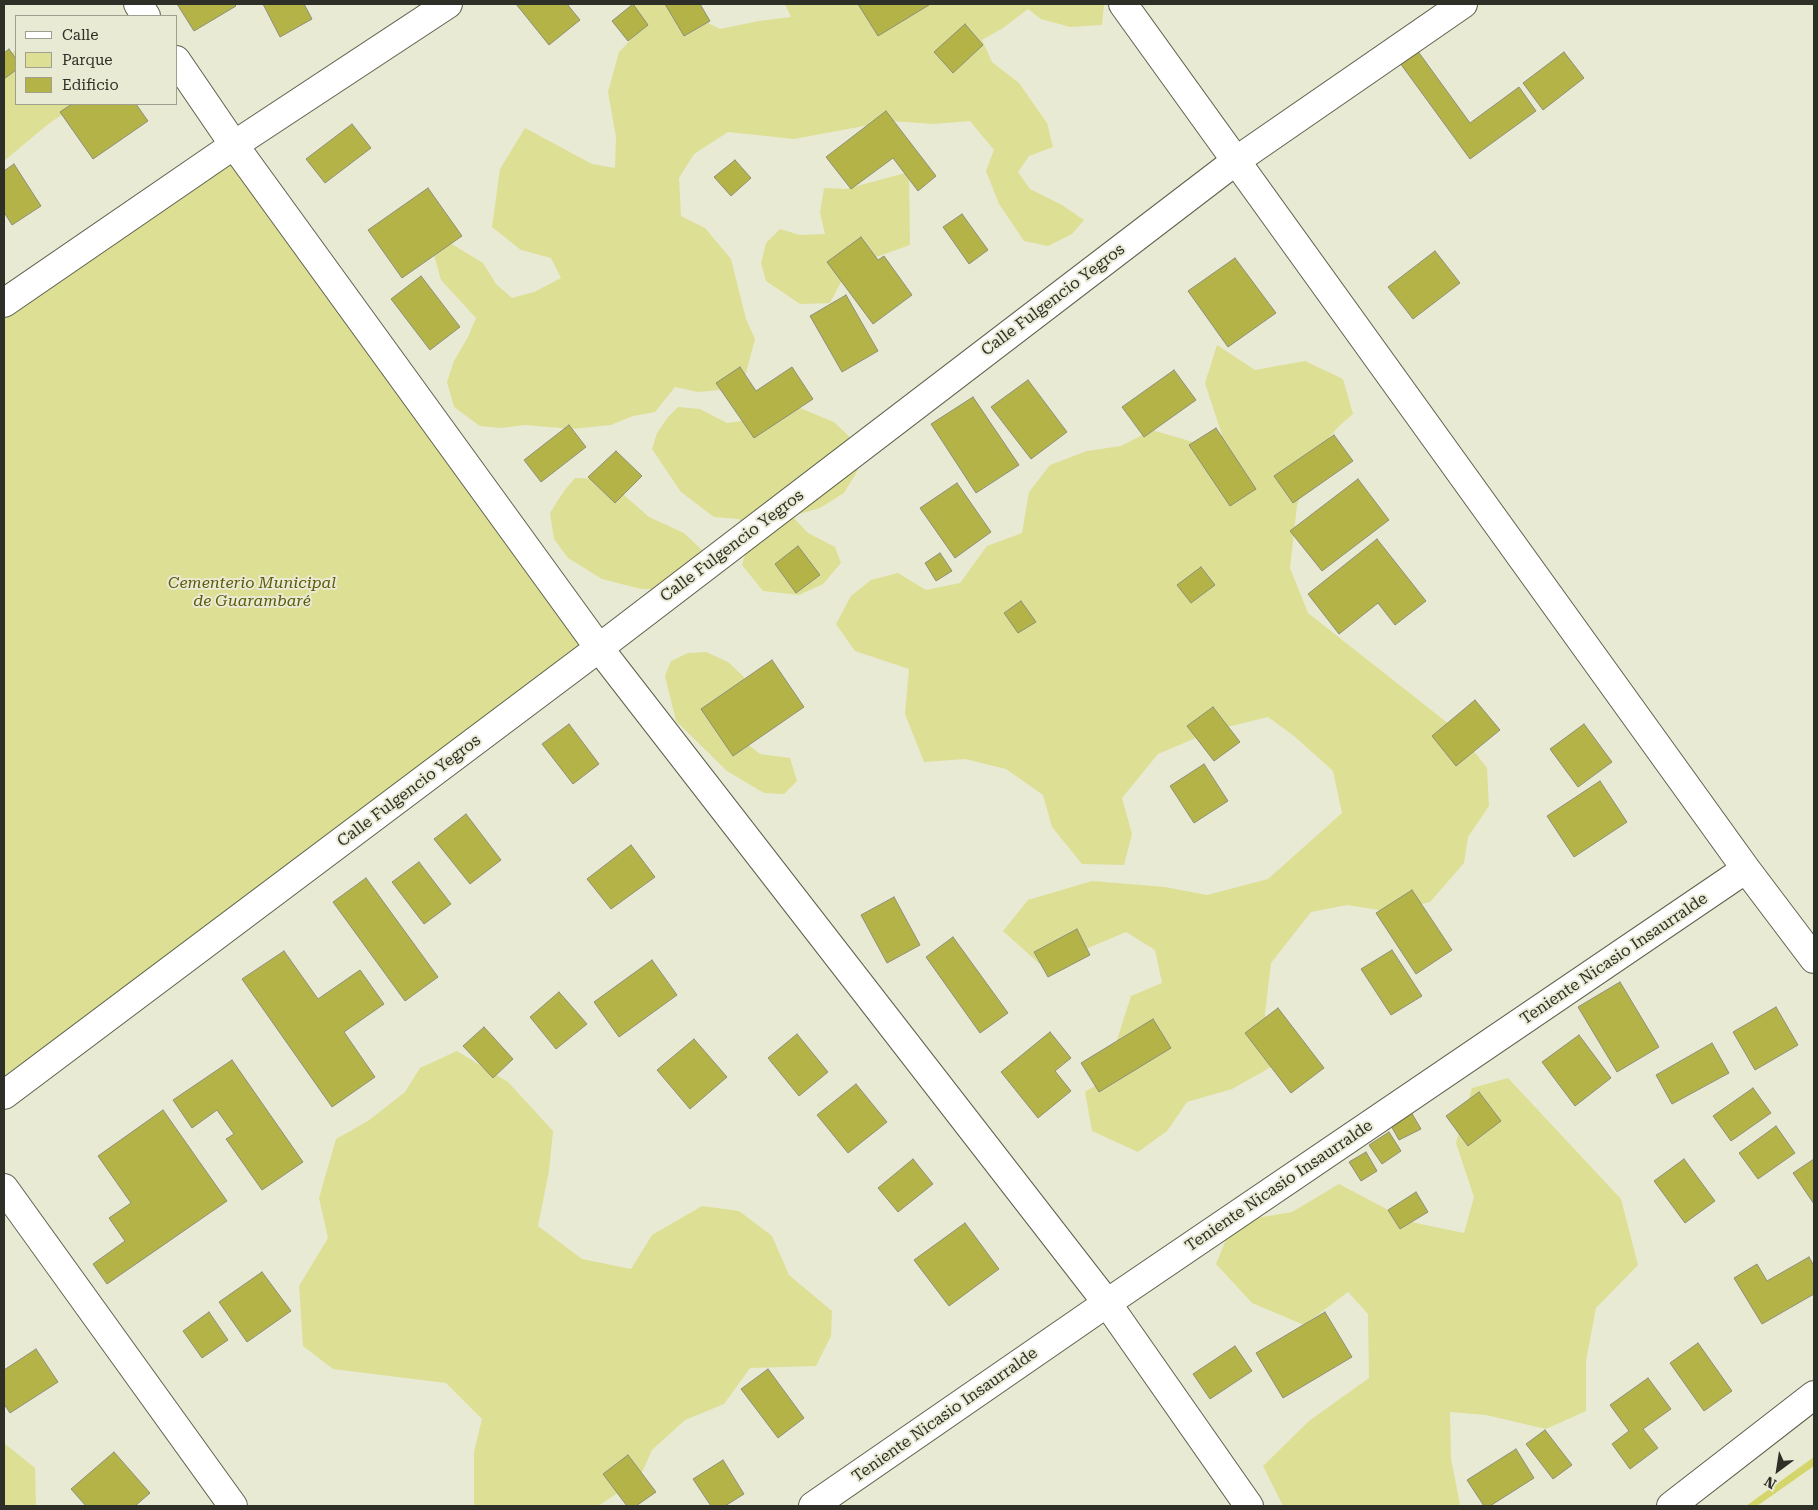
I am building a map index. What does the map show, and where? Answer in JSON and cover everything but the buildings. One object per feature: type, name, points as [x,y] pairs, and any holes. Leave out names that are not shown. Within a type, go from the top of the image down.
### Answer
[{"type":"street","points":[[138,4],[145,15]]},
{"type":"street","points":[[4,303],[234,145],[448,4]]},
{"type":"street","points":[[1123,4],[1746,869],[1814,959]]},
{"type":"street","name":"Calle Fulgencio Yegros","points":[[4,1094],[599,648],[1237,160],[1463,4]]},
{"type":"street","points":[[178,63],[234,145],[599,648],[1107,1303],[1249,1506]]},
{"type":"street","name":"Teniente Nicasio Insaurralde","points":[[813,1506],[1107,1303],[1746,869]]},
{"type":"street","points":[[4,1188],[233,1506]]},
{"type":"street","points":[[1671,1506],[1814,1395]]},
{"type":"green space","points":[[630,4],[677,4],[680,9],[720,29],[791,17],[785,4],[885,4],[891,8],[913,12],[921,4],[1104,4],[1102,25],[1070,27],[1041,19],[1028,9],[1003,28],[982,40],[992,62],[1019,83],[1047,123],[1053,147],[1029,156],[1018,172],[1030,189],[1062,205],[1084,220],[1072,234],[1048,246],[1024,241],[999,204],[986,171],[994,150],[970,121],[934,124],[891,121],[794,139],[728,132],[694,154],[679,178],[681,216],[705,228],[731,259],[746,319],[755,339],[742,388],[698,392],[675,387],[655,412],[633,416],[611,425],[572,429],[525,425],[501,428],[480,426],[454,407],[447,382],[454,361],[468,337],[476,318],[441,280],[434,255],[450,243],[483,263],[496,284],[512,298],[534,292],[561,278],[551,258],[521,250],[492,227],[500,169],[525,128],[592,164],[615,168],[616,137],[608,92],[619,52],[643,27]]},
{"type":"green space","points":[[15,51],[15,105],[77,105],[47,125],[4,161],[4,59]]},
{"type":"green space","name":"Cementerio Municipal de Guarambaré","points":[[234,145],[599,648],[4,1076],[4,305]]},
{"type":"green space","points":[[909,172],[910,245],[862,262],[841,282],[830,303],[800,304],[766,281],[761,263],[766,243],[780,229],[800,235],[825,234],[820,213],[824,188],[846,189]]},
{"type":"green space","points":[[1217,345],[1255,370],[1305,361],[1343,379],[1353,414],[1338,427],[1309,462],[1297,506],[1290,568],[1308,613],[1459,732],[1487,768],[1489,806],[1468,837],[1464,863],[1430,902],[1392,912],[1347,905],[1311,912],[1271,963],[1265,1014],[1273,1066],[1232,1089],[1187,1102],[1167,1131],[1138,1152],[1092,1131],[1085,1092],[1117,1072],[1116,1043],[1131,996],[1162,983],[1155,950],[1126,932],[1043,967],[1003,931],[1028,900],[1092,881],[1165,887],[1207,895],[1268,879],[1342,813],[1333,771],[1294,736],[1268,717],[1215,730],[1158,754],[1122,798],[1132,834],[1124,865],[1082,864],[1052,827],[1043,795],[1006,769],[965,759],[924,762],[905,714],[909,669],[855,651],[836,624],[851,596],[871,580],[898,573],[926,590],[960,583],[987,546],[1022,533],[1029,492],[1050,465],[1087,451],[1121,446],[1152,430],[1193,442],[1222,435],[1205,383]]},
{"type":"green space","points":[[795,406],[834,422],[857,444],[858,470],[844,493],[820,508],[792,516],[808,533],[835,547],[841,563],[823,584],[799,595],[763,591],[742,565],[751,536],[739,519],[714,517],[681,492],[652,449],[657,433],[678,407],[700,409],[727,423],[741,421],[770,410]]},
{"type":"green space","points":[[575,478],[599,479],[624,495],[649,517],[684,533],[704,552],[667,589],[641,589],[602,579],[568,558],[554,539],[550,513]]},
{"type":"green space","points":[[706,652],[728,662],[744,677],[742,740],[760,754],[790,758],[797,781],[784,794],[764,793],[727,771],[676,721],[665,676],[671,661],[688,653]]},
{"type":"green space","points":[[457,1051],[508,1082],[553,1131],[549,1171],[538,1226],[582,1259],[631,1269],[652,1235],[702,1206],[739,1211],[772,1236],[789,1275],[832,1311],[831,1336],[816,1366],[750,1368],[724,1404],[685,1420],[652,1450],[639,1479],[598,1506],[474,1506],[474,1452],[482,1419],[446,1383],[333,1369],[303,1346],[299,1286],[328,1238],[319,1198],[336,1139],[368,1121],[405,1092],[420,1068]]},
{"type":"green space","points":[[1508,1078],[1621,1199],[1638,1265],[1596,1308],[1586,1361],[1586,1411],[1546,1429],[1486,1415],[1450,1412],[1451,1459],[1460,1504],[1457,1506],[1283,1506],[1263,1466],[1309,1421],[1369,1378],[1368,1314],[1348,1292],[1304,1325],[1252,1303],[1216,1264],[1233,1222],[1292,1212],[1339,1184],[1411,1222],[1464,1233],[1474,1197],[1456,1143],[1472,1088]]},
{"type":"green space","points":[[4,1443],[35,1468],[36,1506],[4,1506]]},
{"type":"shaded area","points":[[1814,1457],[1814,1466],[1757,1506],[1746,1506]]}]
